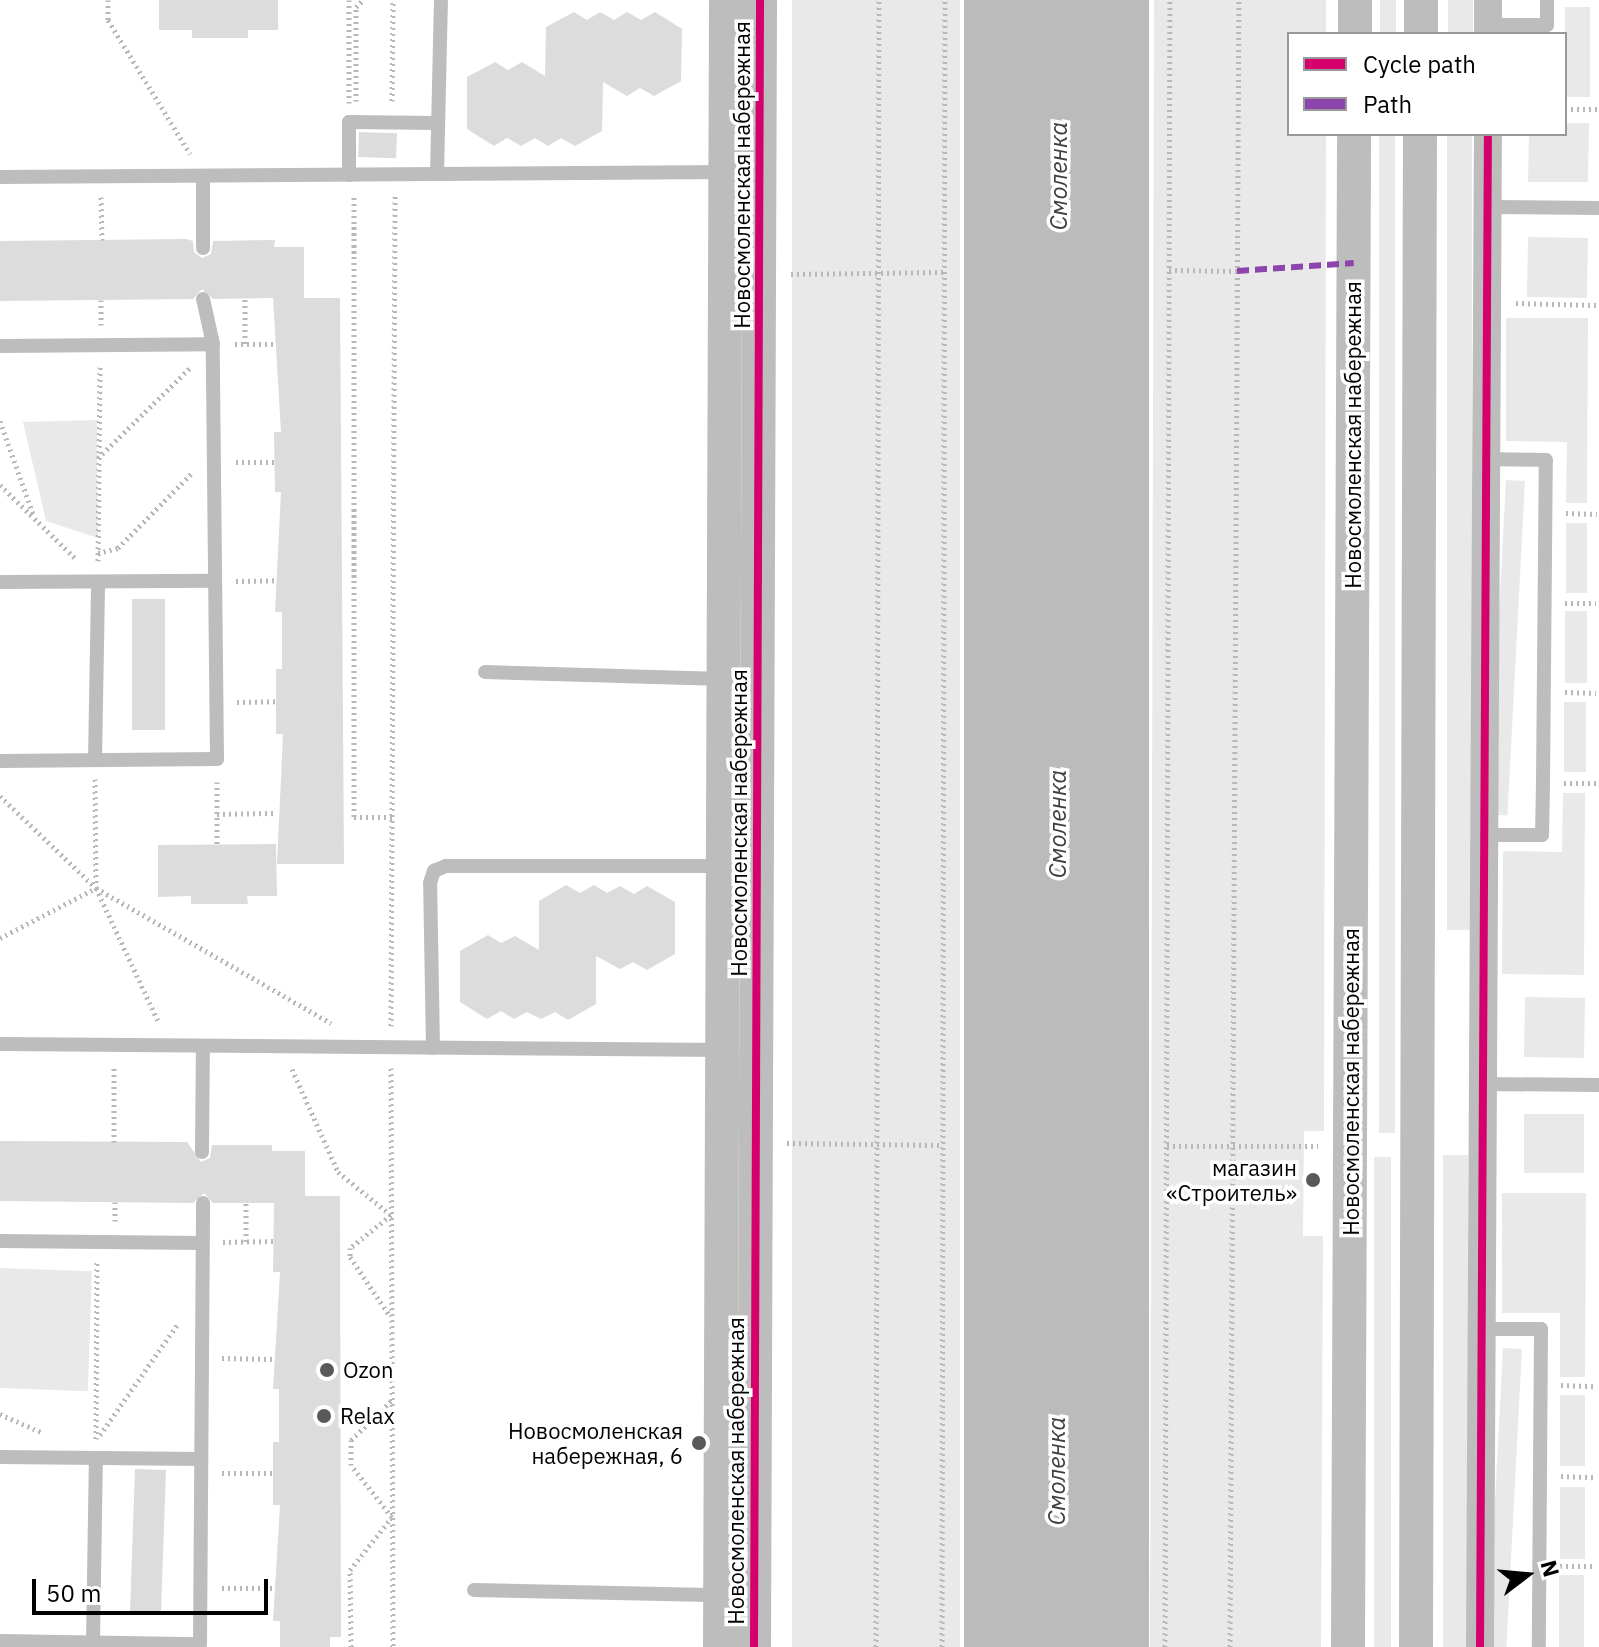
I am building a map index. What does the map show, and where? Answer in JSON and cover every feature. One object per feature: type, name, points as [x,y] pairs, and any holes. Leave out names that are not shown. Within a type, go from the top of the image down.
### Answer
[{"type":"street","name":"Новосмоленская набережная","points":[[720,1647],[726,0]]},
{"type":"street","name":"Новосмоленская набережная","points":[[754,1647],[760,0]]},
{"type":"street","points":[[1355,0],[1355,32]]},
{"type":"street","points":[[1421,0],[1421,32]]},
{"type":"street","name":"Новосмоленская набережная","points":[[1348,1647],[1354,136]]},
{"type":"street","points":[[1416,1647],[1420,136]]},
{"type":"street","points":[[1480,1647],[1488,136]]},
{"type":"lane","points":[[437,174],[441,0]]},
{"type":"lane","points":[[1488,20],[1547,25],[1547,0]]},
{"type":"lane","points":[[352,180],[353,122],[437,123]]},
{"type":"lane","points":[[0,177],[203,176],[352,180],[395,174],[760,172]]},
{"type":"lane","points":[[203,176],[203,248]]},
{"type":"lane","points":[[1488,207],[1599,208]]},
{"type":"lane","points":[[0,761],[217,759],[213,344],[203,299]]},
{"type":"lane","points":[[0,346],[213,344]]},
{"type":"lane","points":[[1483,835],[1542,835],[1544,692],[1546,460],[1487,459]]},
{"type":"lane","points":[[0,582],[215,581]]},
{"type":"lane","points":[[95,760],[98,582]]},
{"type":"lane","points":[[485,672],[724,679]]},
{"type":"lane","points":[[433,1048],[430,883],[434,871],[446,866],[757,866]]},
{"type":"lane","points":[[0,1044],[756,1050]]},
{"type":"lane","points":[[202,1152],[203,1046]]},
{"type":"lane","points":[[1482,1084],[1599,1085]]},
{"type":"lane","points":[[0,1641],[200,1644],[203,1203]]},
{"type":"lane","points":[[0,1241],[202,1243]]},
{"type":"lane","points":[[1482,1329],[1541,1329],[1539,1647]]},
{"type":"lane","points":[[0,1457],[96,1458],[201,1466]]},
{"type":"lane","points":[[93,1642],[96,1458]]},
{"type":"lane","points":[[474,1590],[754,1597]]},
{"type":"path","points":[[108,0],[108,20],[203,176]]},
{"type":"path","points":[[349,0],[353,122]]},
{"type":"path","points":[[349,15],[363,0]]},
{"type":"path","points":[[391,122],[393,0]]},
{"type":"path","points":[[876,1647],[879,0]]},
{"type":"path","points":[[942,1647],[945,0]]},
{"type":"path","points":[[1165,1647],[1170,0]]},
{"type":"path","points":[[1230,1647],[1239,0]]},
{"type":"path","points":[[353,122],[356,7]]},
{"type":"path","points":[[1567,109],[1598,109]]},
{"type":"path","points":[[393,1647],[391,1047],[395,174]]},
{"type":"path","points":[[101,177],[102,240]]},
{"type":"path","points":[[352,180],[354,817],[392,817]]},
{"type":"path","points":[[1169,270],[1237,271]]},
{"type":"path","points":[[784,274],[946,272]]},
{"type":"path","points":[[1516,291],[1516,305],[1597,305]]},
{"type":"path","points":[[245,299],[245,344]]},
{"type":"path","points":[[97,459],[213,344],[274,344]]},
{"type":"path","points":[[98,582],[97,459],[101,345]]},
{"type":"path","points":[[0,421],[34,518]]},
{"type":"path","points":[[98,553],[118,548],[183,477],[214,462],[274,462]]},
{"type":"path","points":[[0,485],[98,582]]},
{"type":"path","points":[[215,581],[275,580]]},
{"type":"path","points":[[1544,692],[1596,693]]},
{"type":"path","points":[[216,702],[276,701]]},
{"type":"path","points":[[217,759],[217,845]]},
{"type":"path","points":[[95,760],[96,888],[169,1046]]},
{"type":"path","points":[[1543,783],[1596,783]]},
{"type":"path","points":[[0,796],[96,888],[374,1047]]},
{"type":"path","points":[[217,814],[277,813]]},
{"type":"path","points":[[0,938],[96,888]]},
{"type":"path","points":[[114,1142],[115,1045]]},
{"type":"path","points":[[282,1046],[338,1172],[391,1215]]},
{"type":"path","points":[[780,1143],[942,1145]]},
{"type":"path","points":[[1167,1146],[1309,1146]]},
{"type":"path","points":[[246,1203],[246,1242]]},
{"type":"path","points":[[391,1215],[350,1248],[350,1257],[392,1318]]},
{"type":"path","points":[[202,1243],[274,1241]]},
{"type":"path","points":[[96,1458],[97,1242]]},
{"type":"path","points":[[96,1441],[202,1288]]},
{"type":"path","points":[[202,1357],[273,1359]]},
{"type":"path","points":[[1540,1385],[1594,1386]]},
{"type":"path","points":[[392,1400],[351,1440],[351,1465],[392,1517]]},
{"type":"path","points":[[201,1466],[273,1473]]},
{"type":"path","points":[[1540,1476],[1594,1477]]},
{"type":"path","points":[[351,1647],[350,1570],[392,1517]]},
{"type":"path","points":[[1539,1566],[1593,1566]]},
{"type":"path","points":[[200,1589],[273,1588]]},
{"type":"shaded area","points":[[792,0],[960,0],[960,1647],[792,1647]]},
{"type":"shaded area","points":[[1154,0],[1326,0],[1326,32],[1287,32],[1287,136],[1326,136],[1324,1131],[1304,1131],[1303,1236],[1323,1236],[1321,1647],[1150,1647]]},
{"type":"shaded area","points":[[1380,0],[1396,0],[1396,32],[1380,32]]},
{"type":"shaded area","points":[[1448,0],[1473,0],[1473,32],[1448,32]]},
{"type":"shaded area","points":[[1565,7],[1590,7],[1590,97],[1567,97]]},
{"type":"shaded area","points":[[1567,123],[1589,123],[1588,182],[1528,182],[1529,136],[1567,136]]},
{"type":"shaded area","points":[[1379,136],[1395,136],[1395,1133],[1379,1133]]},
{"type":"shaded area","points":[[1447,136],[1472,136],[1472,930],[1447,930]]},
{"type":"shaded area","points":[[1528,237],[1588,238],[1587,298],[1527,297]]},
{"type":"shaded area","points":[[1506,318],[1588,318],[1587,503],[1566,503],[1567,442],[1506,441]]},
{"type":"shaded area","points":[[97,420],[98,538],[46,521],[23,422]]},
{"type":"shaded area","points":[[1506,480],[1525,481],[1507,816],[1488,815]]},
{"type":"shaded area","points":[[1566,523],[1587,523],[1587,593],[1566,593]]},
{"type":"shaded area","points":[[1565,611],[1587,611],[1587,683],[1565,683]]},
{"type":"shaded area","points":[[1564,702],[1586,702],[1586,772],[1564,772]]},
{"type":"shaded area","points":[[1563,793],[1585,793],[1584,975],[1502,974],[1503,851],[1562,852]]},
{"type":"shaded area","points":[[1525,997],[1585,998],[1584,1058],[1524,1057]]},
{"type":"shaded area","points":[[1524,1114],[1584,1114],[1584,1173],[1524,1173]]},
{"type":"shaded area","points":[[1443,1155],[1468,1155],[1468,1647],[1443,1647]]},
{"type":"shaded area","points":[[1374,1157],[1391,1157],[1391,1647],[1374,1647]]},
{"type":"shaded area","points":[[1502,1193],[1586,1193],[1585,1377],[1560,1377],[1560,1313],[1502,1313]]},
{"type":"shaded area","points":[[0,1268],[92,1271],[88,1391],[0,1388]]},
{"type":"shaded area","points":[[1503,1348],[1522,1349],[1506,1647],[1487,1647]]},
{"type":"shaded area","points":[[1560,1395],[1585,1395],[1585,1466],[1560,1466]]},
{"type":"shaded area","points":[[1560,1487],[1585,1487],[1585,1559],[1560,1559]]},
{"type":"shaded area","points":[[1559,1575],[1584,1575],[1584,1647],[1559,1647]]},
{"type":"water","name":"Смоленка","points":[[964,0],[1149,0],[1149,1647],[964,1647]]},
{"type":"building","points":[[159,0],[278,0],[278,30],[248,30],[248,38],[192,38],[192,30],[159,30]]},
{"type":"building","points":[[574,12],[587,20],[600,12],[614,20],[627,12],[641,20],[655,12],[682,29],[681,81],[654,96],[640,88],[627,96],[603,82],[602,131],[575,146],[561,138],[548,146],[535,138],[521,146],[507,138],[494,146],[467,129],[467,77],[495,62],[508,70],[522,62],[545,76],[546,27]]},
{"type":"building","points":[[359,132],[397,133],[396,158],[358,157]]},
{"type":"building","points":[[275,240],[274,247],[304,247],[304,298],[340,298],[344,864],[277,864],[283,734],[276,734],[276,669],[282,669],[282,612],[275,612],[281,492],[275,492],[274,432],[281,432],[273,298],[213,299],[202,289],[193,299],[0,301],[0,241],[193,241],[194,252],[202,258],[211,254],[213,241]]},
{"type":"building","points":[[132,599],[165,599],[165,730],[132,730]]},
{"type":"building","points":[[276,844],[277,896],[247,896],[248,904],[191,904],[191,896],[158,897],[158,845]]},
{"type":"building","points":[[566,885],[580,893],[594,885],[607,893],[620,886],[634,894],[647,886],[675,902],[675,954],[647,970],[633,962],[620,969],[596,956],[596,1004],[568,1020],[555,1012],[541,1019],[527,1012],[514,1019],[501,1011],[487,1019],[460,1002],[460,951],[488,935],[501,943],[515,936],[539,950],[539,901]]},
{"type":"building","points":[[0,1141],[187,1142],[201,1162],[210,1158],[212,1145],[272,1145],[272,1151],[305,1151],[305,1196],[340,1196],[341,1637],[330,1637],[330,1647],[280,1647],[280,1621],[273,1621],[280,1505],[273,1505],[273,1442],[279,1442],[279,1389],[273,1389],[280,1272],[273,1272],[274,1203],[213,1203],[204,1193],[193,1203],[0,1201]]},
{"type":"building","points":[[135,1469],[166,1470],[161,1615],[130,1614]]},
{"type":"marked path","points":[[1237,271],[1354,263]]},
{"type":"cycle path","points":[[754,1647],[760,0]]},
{"type":"cycle path","points":[[1480,1647],[1488,136]]},
{"type":"place","name":"магазин «Строитель»","points":[[1313,1180]]},
{"type":"place","name":"Ozon","points":[[327,1370]]},
{"type":"place","name":"Relax","points":[[324,1416]]},
{"type":"place","name":"Новосмоленская набережная, 6","points":[[699,1443]]}]
